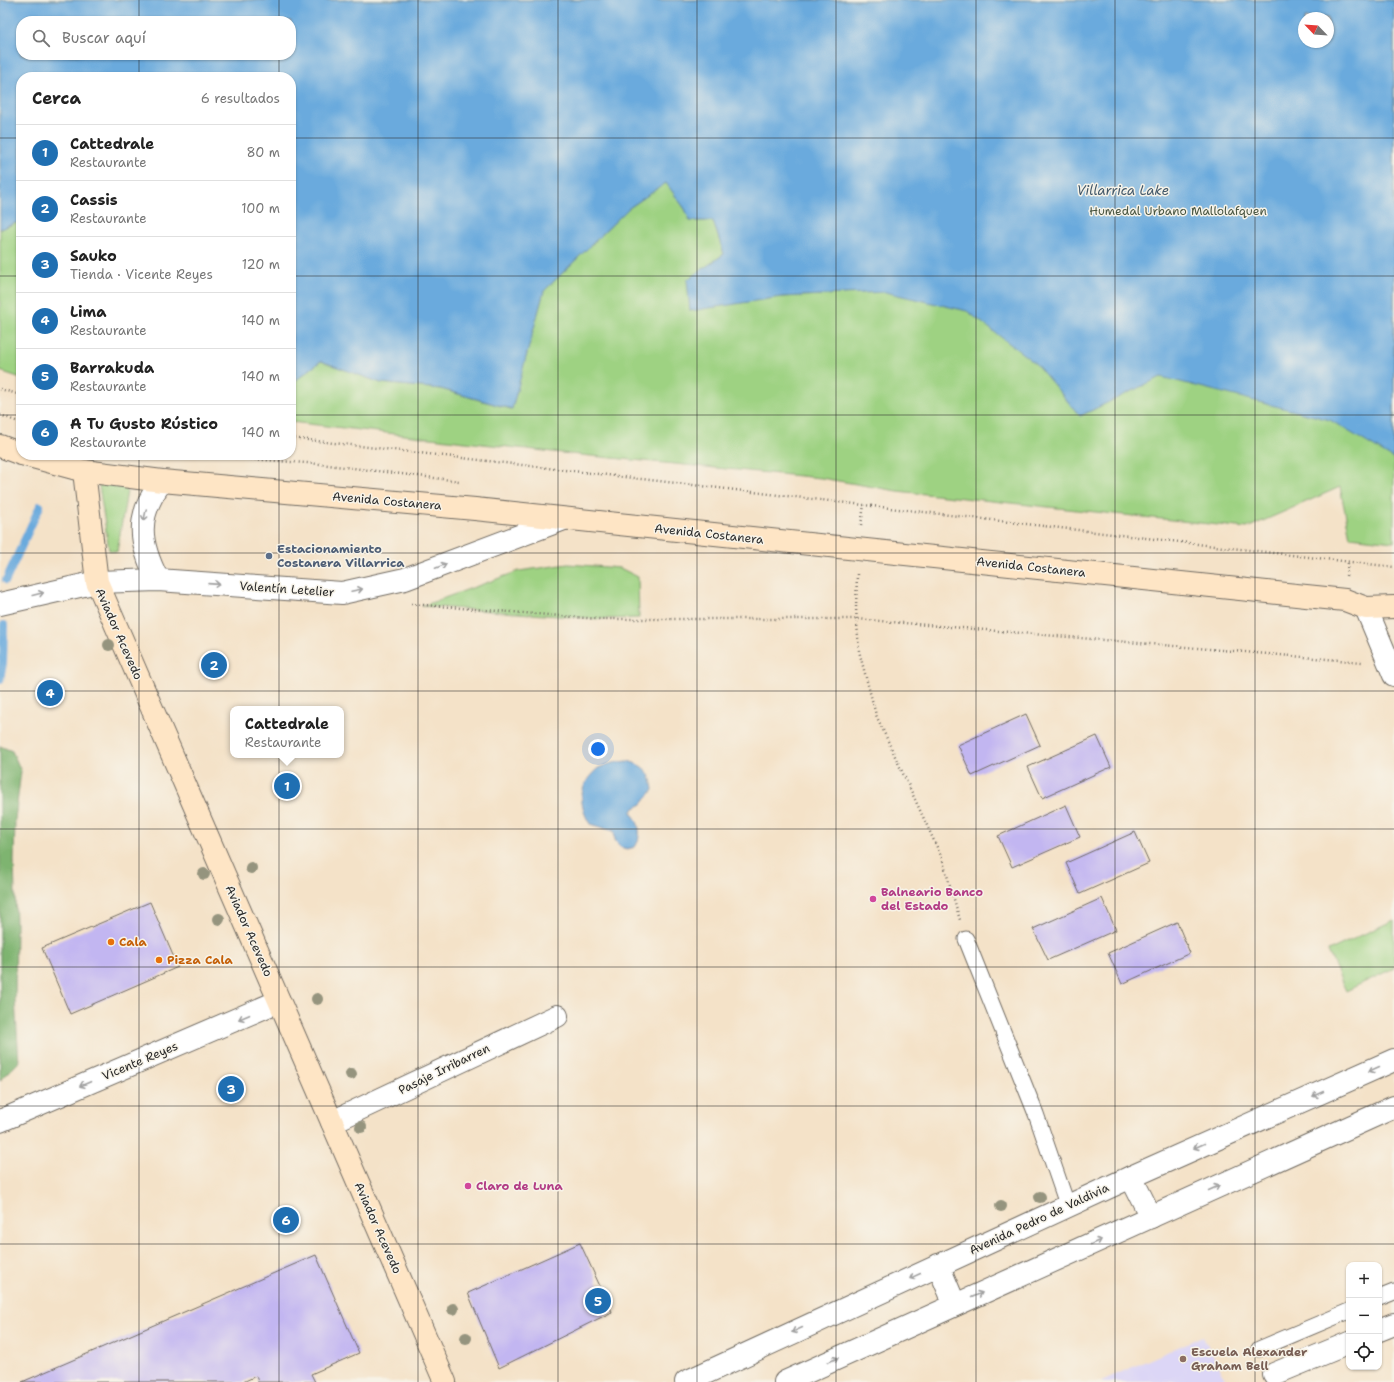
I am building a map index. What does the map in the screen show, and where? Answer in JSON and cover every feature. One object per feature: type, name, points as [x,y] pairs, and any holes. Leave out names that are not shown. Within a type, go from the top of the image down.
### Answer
[{"type":"main road","points":[[0,446],[16,452]]},
{"type":"main road","name":"Avenida Costanera","points":[[43,460],[84,471],[162,481],[564,519],[1337,599],[1345,600],[1366,608],[1394,607]]},
{"type":"main road","name":"Aviador Acevedo","points":[[84,471],[97,582],[445,1382]]},
{"type":"street","points":[[158,580],[147,558],[142,535],[145,513],[152,494],[162,481]]},
{"type":"street","name":"Valentín Letelier","points":[[0,604],[97,582],[158,580],[342,593],[405,579],[564,519]]},
{"type":"street","points":[[1366,608],[1392,670]]},
{"type":"street","name":"Vicente Reyes","points":[[0,1121],[279,1000]]},
{"type":"street","name":"Pasaje Irribarren","points":[[332,1122],[557,1016]]},
{"type":"street","name":"Avenida Pedro de Valdivia","points":[[686,1382],[938,1265],[1068,1207],[1131,1176],[1394,1060]]},
{"type":"street","points":[[785,1382],[1394,1107]]},
{"type":"street","points":[[1131,1176],[1151,1217]]},
{"type":"street","points":[[938,1265],[955,1305]]},
{"type":"street","points":[[1382,1329],[1394,1324]]},
{"type":"street","points":[[1274,1374],[1346,1344]]},
{"type":"lane","points":[[966,939],[1036,1114],[1068,1207]]},
{"type":"lane","points":[[1382,1297],[1394,1292]]},
{"type":"lane","points":[[1259,1348],[1346,1312]]},
{"type":"path","points":[[0,389],[16,394]]},
{"type":"path","points":[[0,414],[16,421]]},
{"type":"path","points":[[296,439],[1394,567]]},
{"type":"path","points":[[858,549],[858,651],[876,714],[942,858],[966,939]]},
{"type":"path","points":[[409,604],[599,619],[857,619],[1392,670]]},
{"type":"shaded area","name":"Escuela Alexander Graham Bell","points":[[1203,1336],[1227,1382],[1099,1382]]},
{"type":"green space","name":"Villarrica Lake","points":[[0,0],[1394,0],[1394,542],[1350,537],[1340,487],[1247,528],[897,491],[821,478],[570,454],[296,423],[296,380],[321,361],[381,383],[441,389],[511,409],[544,291],[629,208],[645,197],[296,79],[296,72],[20,72],[16,60],[296,60],[296,16],[16,16],[16,59]],"holes":[[[672,191],[855,293],[781,297],[688,280],[724,254],[713,221],[690,221],[685,209]],[[1059,391],[1095,408],[1080,416]]]},
{"type":"green space","points":[[16,223],[16,376],[0,371],[0,229]]},
{"type":"green space","points":[[98,479],[128,485],[117,552],[109,550]]},
{"type":"green space","points":[[568,564],[620,568],[638,577],[639,618],[599,619],[422,606],[519,571]]},
{"type":"green space","points":[[0,746],[12,751],[21,771],[15,820],[14,861],[16,924],[15,999],[19,1062],[0,1081]]},
{"type":"green space","points":[[1394,920],[1394,968],[1346,991],[1328,951]]},
{"type":"water","name":"Villarrica Lake","points":[[0,0],[1394,0],[1394,459],[1330,420],[1161,377],[1080,416],[1036,364],[967,311],[885,292],[781,297],[690,311],[687,280],[724,254],[713,221],[690,221],[685,209],[666,183],[629,208],[544,291],[512,409],[441,389],[381,383],[321,361],[296,380],[296,72],[16,72],[16,223],[0,229]]},
{"type":"water","points":[[628,761],[639,765],[649,774],[653,790],[642,804],[634,808],[631,813],[638,825],[639,839],[635,847],[627,849],[620,847],[615,840],[614,831],[590,824],[582,805],[582,793],[587,781],[597,769],[611,764]]},
{"type":"building","points":[[1026,714],[1040,745],[972,776],[958,745]]},
{"type":"building","points":[[1097,736],[1111,767],[1042,798],[1028,767]]},
{"type":"building","points":[[1066,805],[1080,837],[1012,867],[998,836]]},
{"type":"building","points":[[1135,832],[1149,863],[1080,894],[1066,863]]},
{"type":"building","points":[[1102,898],[1116,930],[1048,960],[1033,929]]},
{"type":"building","points":[[150,902],[178,967],[70,1014],[42,948]]},
{"type":"building","points":[[1177,922],[1190,953],[1122,984],[1108,953]]},
{"type":"building","points":[[580,1243],[612,1312],[499,1368],[468,1293]]},
{"type":"building","points":[[316,1255],[359,1353],[311,1374],[315,1382],[258,1382],[256,1376],[243,1382],[22,1382]]},
{"type":"waterway","points":[[6,580],[40,506]]},
{"type":"waterway","points":[[0,680],[3,663],[4,625]]},
{"type":"place","name":"Estacionamiento Costanera Villarrica","points":[[269,556]]},
{"type":"place","name":"Cassis","points":[[214,665]]},
{"type":"place","name":"Lima","points":[[50,693]]},
{"type":"place","name":"Cattedrale","points":[[287,786]]},
{"type":"place","name":"Balneario Banco del Estado","points":[[873,899]]},
{"type":"place","name":"Cala","points":[[111,942]]},
{"type":"place","name":"Pizza Cala","points":[[159,960]]},
{"type":"place","name":"Sauko","points":[[231,1089]]},
{"type":"place","name":"Claro de Luna","points":[[468,1186]]},
{"type":"place","name":"A Tu Gusto Rústico","points":[[286,1220]]},
{"type":"place","name":"Barrakuda","points":[[598,1301]]},
{"type":"place","name":"Escuela Alexander Graham Bell","points":[[1183,1359]]},
{"type":"park label","name":"Humedal Urbano Mallolafquen","points":[[1178,211]]}]
